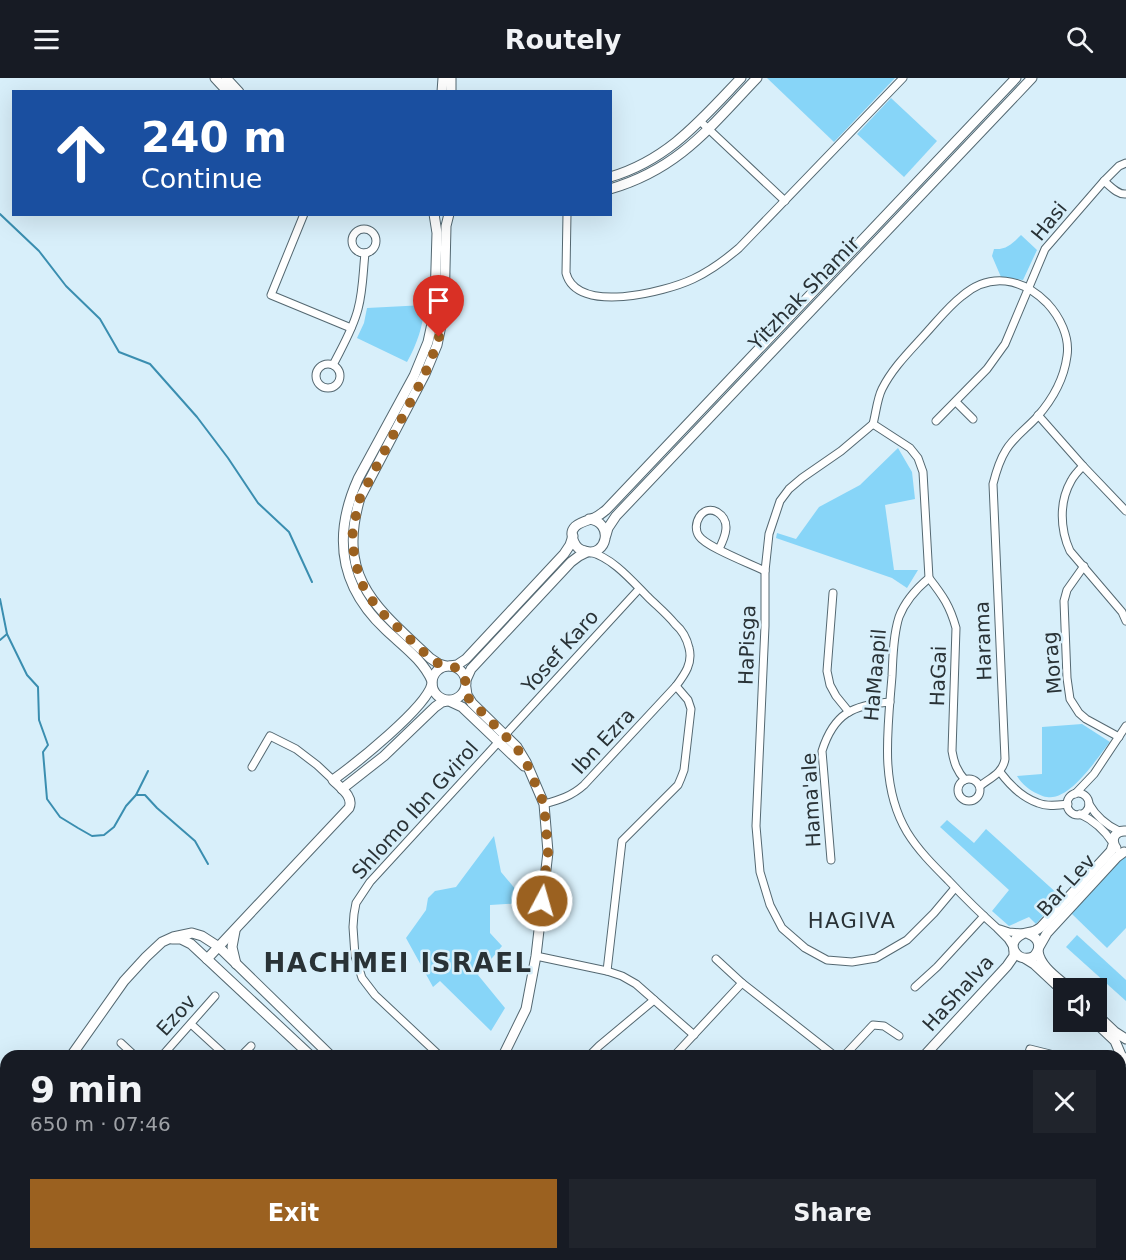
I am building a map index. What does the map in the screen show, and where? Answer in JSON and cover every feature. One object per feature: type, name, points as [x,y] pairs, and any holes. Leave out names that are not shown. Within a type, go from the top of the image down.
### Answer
[{"type":"main road","points":[[215,78],[226,90]]},
{"type":"main road","points":[[226,78],[237,90]]},
{"type":"main road","points":[[612,176],[634,169],[660,155],[700,121],[741,78]]},
{"type":"main road","points":[[612,188],[639,179],[666,165],[690,147],[757,78]]},
{"type":"main road","name":"Yitzhak Shamir","points":[[589,519],[606,510],[1016,78]]},
{"type":"main road","name":"Yitzhak Shamir","points":[[605,538],[616,516],[1032,78]]},
{"type":"main road","points":[[434,216],[437,233],[435,301],[430,335],[420,363],[351,495],[343,543],[349,575],[355,590],[373,618],[423,665],[435,694],[439,698],[462,707],[522,755],[544,804],[548,852],[536,956],[526,1009],[506,1050]]},
{"type":"main road","points":[[448,216],[446,226],[444,311],[437,345],[422,380],[360,498],[352,543],[358,572],[371,599],[386,617],[430,658],[439,664],[461,671],[469,699],[503,739]]},
{"type":"main road","points":[[207,959],[349,808],[350,799],[333,780],[369,751],[421,703],[429,692],[436,672],[459,664],[466,658],[566,552],[577,524],[589,519],[600,524],[605,530],[605,538],[599,549],[579,556],[571,562],[471,669],[460,697],[440,703],[384,756],[342,789]]},
{"type":"main road","points":[[573,536],[578,548],[589,552]]},
{"type":"main road","name":"Bar Lev","points":[[1026,933],[1041,927],[1111,851],[1114,836],[1124,831]]},
{"type":"main road","points":[[1113,844],[1119,851],[1125,851]]},
{"type":"main road","name":"Bar Lev","points":[[1039,949],[1047,933],[1125,851]]},
{"type":"main road","points":[[236,927],[232,947],[236,964]]},
{"type":"main road","points":[[75,1050],[124,981],[146,957],[162,942],[192,933],[202,936],[219,947],[325,1050]]},
{"type":"main road","points":[[1053,982],[1034,964],[1020,957],[1014,949],[1017,937],[1026,933],[1037,939],[1039,956],[1059,978]]},
{"type":"main road","points":[[162,942],[181,939],[191,944],[305,1050]]},
{"type":"main road","name":"HaShalva","points":[[930,1050],[1007,966],[1014,949]]},
{"type":"main road","points":[[1025,959],[1033,957],[1039,949]]},
{"type":"main road","name":"HaShalva","points":[[937,1050],[1015,965],[1025,959]]},
{"type":"main road","points":[[1107,1024],[1126,1041]]},
{"type":"main road","points":[[1106,1032],[1115,1041],[1119,1050]]},
{"type":"street","points":[[567,216],[566,273],[577,289],[589,294],[629,296],[663,291],[687,282],[710,270],[739,248],[903,78]]},
{"type":"street","points":[[700,121],[786,201]]},
{"type":"street","name":"Hasi","points":[[936,421],[987,369],[1005,344],[1045,249],[1104,181],[1119,166],[1126,163]]},
{"type":"street","points":[[1104,181],[1118,193],[1126,194]]},
{"type":"street","points":[[303,216],[271,296],[351,328]]},
{"type":"street","points":[[333,365],[351,328],[360,298],[365,253]]},
{"type":"street","points":[[929,578],[923,472],[918,458],[910,448],[873,424],[881,392],[901,361],[962,296],[979,284],[995,280],[1028,287]]},
{"type":"street","name":"Harama","points":[[1000,771],[1005,759],[993,484],[998,465],[1006,449],[1038,415],[1058,388],[1067,355],[1067,341],[1061,322],[1052,308],[1028,287]]},
{"type":"street","points":[[956,402],[973,419]]},
{"type":"street","points":[[1038,415],[1126,511]]},
{"type":"street","name":"HaPisga","points":[[873,424],[842,451],[789,489],[780,501],[769,534],[765,571],[765,626],[756,826],[760,872],[770,905],[782,928],[805,948],[827,960],[852,962],[876,958],[907,940],[955,888]]},
{"type":"street","points":[[1083,466],[1072,479],[1065,494],[1062,529],[1070,551],[1122,612],[1126,621]]},
{"type":"street","points":[[719,549],[727,526],[724,517],[716,511],[708,510],[698,519],[696,527],[698,535],[707,544],[765,571]]},
{"type":"street","points":[[605,538],[606,551],[622,572]]},
{"type":"street","points":[[589,552],[606,559],[622,572]]},
{"type":"street","name":"Morag","points":[[1084,566],[1067,590],[1064,601],[1070,699],[1078,713],[1119,737]]},
{"type":"street","name":"Ibn Ezra","points":[[544,804],[567,797],[584,785],[676,686],[685,675],[690,662],[689,649],[684,635],[676,624],[622,572]]},
{"type":"street","name":"HaMaapil","points":[[929,578],[904,606],[895,631],[888,764],[896,811],[907,833],[926,858],[1008,939],[1014,949]]},
{"type":"street","name":"HaGai","points":[[929,578],[951,610],[956,628],[952,751],[958,772],[965,780]]},
{"type":"street","name":"Yosef Karo","points":[[503,739],[639,589]]},
{"type":"street","points":[[833,593],[827,671],[830,685],[849,712]]},
{"type":"street","points":[[607,971],[622,841],[678,784],[684,770],[691,709],[676,686]]},
{"type":"street","name":"Hama'ale","points":[[831,860],[822,751],[827,735],[834,725],[849,712],[872,704],[890,702]]},
{"type":"street","points":[[1080,814],[1086,811],[1088,785],[1126,726]]},
{"type":"street","points":[[252,768],[270,736],[296,749],[333,780]]},
{"type":"street","name":"Shlomo Ibn Gvirol","points":[[434,1050],[375,995],[362,978],[354,946],[353,927],[356,903],[370,882],[503,739]]},
{"type":"street","points":[[980,786],[974,780],[965,780],[960,784],[961,796],[967,800],[973,800],[979,796],[980,786],[1000,771],[1015,789],[1038,803],[1049,806],[1068,804]]},
{"type":"street","points":[[1094,774],[1070,798],[1069,808],[1073,813],[1080,814],[1096,824],[1113,844]]},
{"type":"street","points":[[1075,794],[1082,794],[1099,817],[1113,828],[1124,831]]},
{"type":"street","points":[[915,987],[937,967],[984,916]]},
{"type":"street","name":"HaMaapil","points":[[995,926],[1009,932],[1026,933]]},
{"type":"street","points":[[536,956],[622,976],[636,984],[694,1035]]},
{"type":"street","points":[[716,959],[742,983],[827,1050]]},
{"type":"street","points":[[680,1050],[742,983]]},
{"type":"street","name":"Ezov","points":[[167,1050],[215,996]]},
{"type":"street","points":[[595,1050],[654,1000]]},
{"type":"street","points":[[191,1024],[219,1050]]},
{"type":"street","points":[[850,1050],[873,1025],[884,1026],[899,1036]]},
{"type":"street","points":[[121,1042],[129,1050]]},
{"type":"street","points":[[247,1050],[251,1046]]},
{"type":"shaded area","points":[[767,78],[895,78],[834,142]]},
{"type":"shaded area","points":[[891,98],[937,141],[904,177],[857,134]]},
{"type":"shaded area","points":[[1021,235],[1037,250],[1023,280],[1001,277],[992,256],[994,249],[1009,246]]},
{"type":"shaded area","points":[[425,305],[419,335],[407,362],[357,338],[364,323],[367,308]]},
{"type":"shaded area","points":[[898,448],[912,472],[915,499],[885,505],[894,570],[918,570],[907,588],[892,578],[776,538],[777,533],[796,539],[819,507],[860,485]]},
{"type":"shaded area","points":[[1082,724],[1110,742],[1074,786],[1056,796],[1047,797],[1032,791],[1023,784],[1017,776],[1042,774],[1042,727]]},
{"type":"shaded area","points":[[947,820],[974,843],[986,829],[1060,896],[1036,924],[1029,917],[1009,926],[992,911],[1009,890],[940,827]]},
{"type":"shaded area","points":[[494,836],[501,872],[517,891],[522,903],[490,905],[490,933],[502,946],[478,975],[505,1008],[491,1031],[440,981],[433,987],[406,938],[426,910],[428,898],[435,891],[456,887]]},
{"type":"shaded area","points":[[1124,856],[1126,858],[1126,928],[1107,948],[1071,913]]},
{"type":"shaded area","points":[[1077,935],[1126,980],[1126,1001],[1107,984],[1107,978],[1100,978],[1066,947]]},
{"type":"waterway","points":[[0,214],[39,251],[66,286],[100,319],[119,352],[150,364],[197,417],[258,503],[289,532],[312,582]]},
{"type":"waterway","points":[[0,599],[7,634],[27,675],[38,687],[39,720],[48,745],[43,752],[47,799],[60,817],[92,836],[104,835],[114,827],[126,806],[136,795],[145,795],[195,841],[208,864]]},
{"type":"waterway","points":[[0,640],[7,634]]},
{"type":"waterway","points":[[136,795],[148,771]]},
{"type":"district","name":"HAGIVA","points":[[852,921]]},
{"type":"district","name":"HACHMEI ISRAEL","points":[[398,963]]},
{"type":"route","points":[[439,337],[422,380],[360,498],[353,528],[354,558],[363,586],[380,611],[430,658],[439,664],[461,671],[465,678],[469,699],[522,755],[544,804],[548,852],[542,901]]}]
